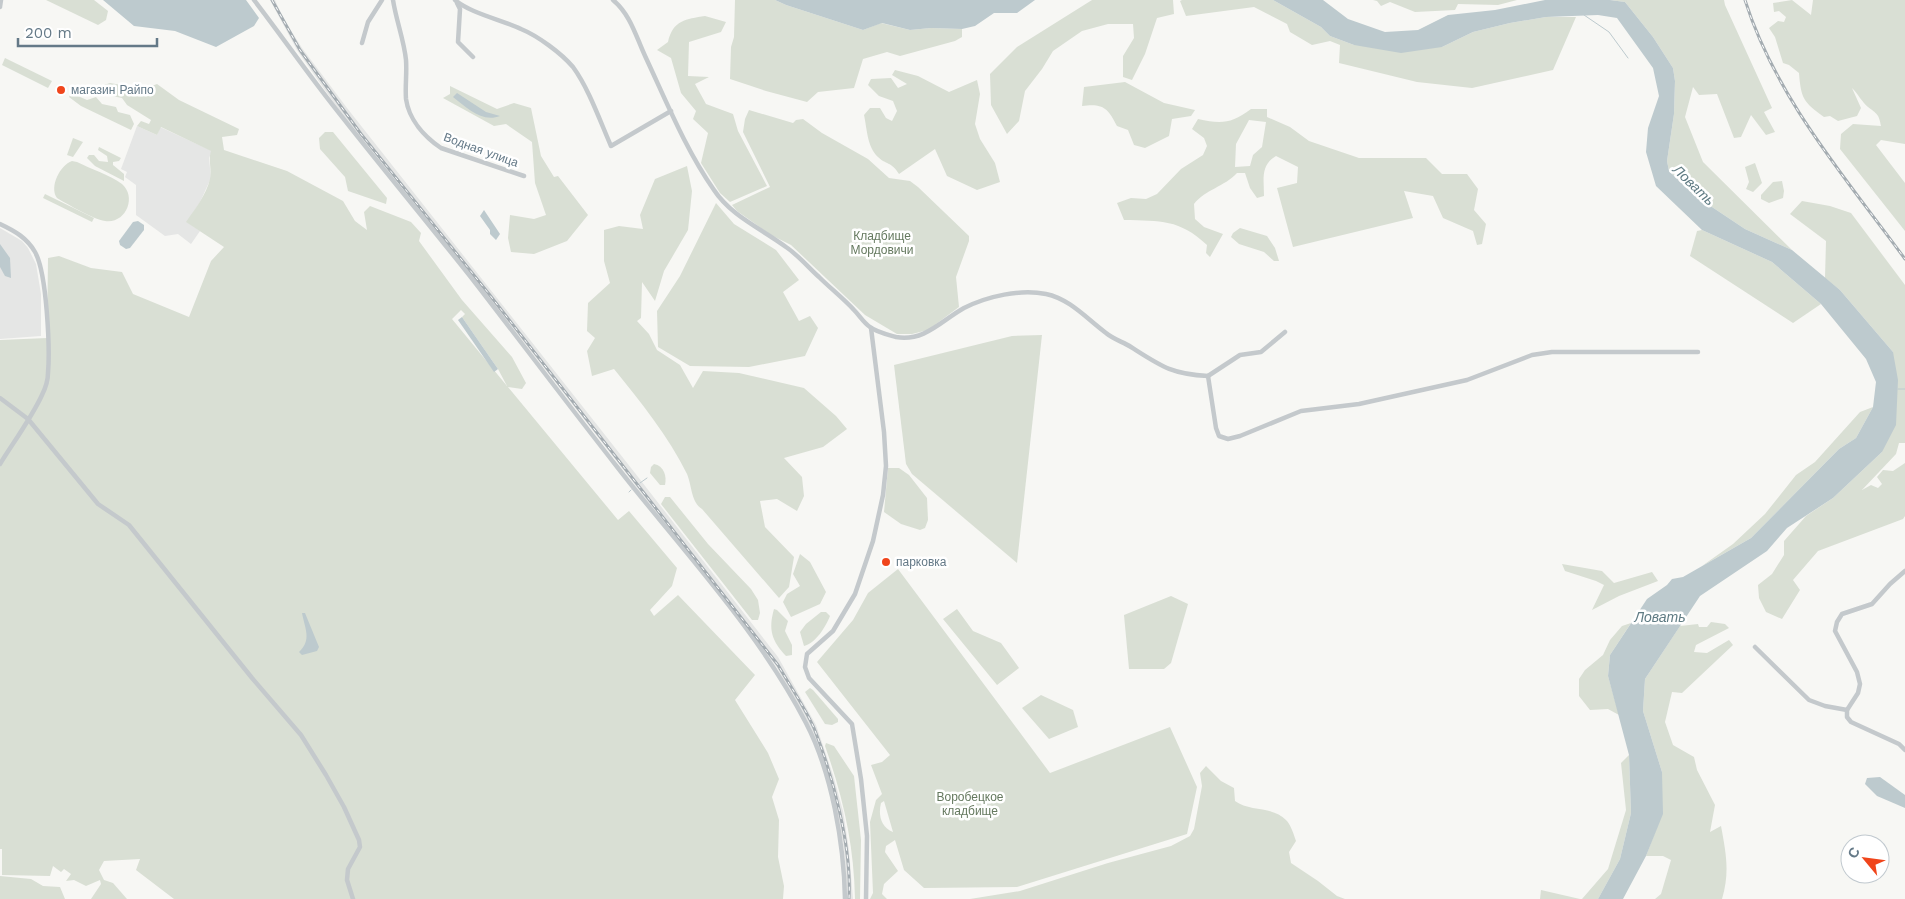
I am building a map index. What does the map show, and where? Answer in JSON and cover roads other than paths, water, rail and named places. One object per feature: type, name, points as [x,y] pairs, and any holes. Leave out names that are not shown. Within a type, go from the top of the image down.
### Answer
[{"type":"street","points":[[0,7],[1,0]]},
{"type":"street","points":[[254,0],[342,117],[753,638],[785,684],[808,726],[824,770],[839,828],[845,876],[845,899]]},
{"type":"street","points":[[362,43],[368,22],[382,0]]},
{"type":"street","name":"Водная улица","points":[[393,0],[406,61],[406,100],[417,126],[430,140],[442,148],[524,176]]},
{"type":"street","points":[[613,0],[622,7],[632,22],[644,54],[695,161],[716,194],[742,217],[786,247],[871,328],[897,337],[912,337],[928,333],[962,309],[976,303],[1016,293],[1040,293],[1062,300],[1078,310],[1108,335],[1171,371],[1208,376],[1240,355],[1261,352],[1285,332]]},
{"type":"street","points":[[456,1],[539,38],[572,66],[582,81],[611,146],[671,111]]},
{"type":"street","points":[[456,1],[460,10],[458,42],[474,57]]},
{"type":"street","points":[[0,224],[18,233],[28,242],[36,254],[41,270],[46,305],[48,375],[42,395],[0,464]]},
{"type":"street","points":[[866,899],[867,836],[861,779],[852,724],[809,678],[805,667],[808,654],[833,631],[855,594],[874,541],[883,495],[886,466],[884,432],[871,328]]},
{"type":"street","points":[[1208,376],[1216,428],[1220,436],[1228,439],[1301,411],[1360,404],[1467,380],[1532,355],[1552,352],[1698,352]]},
{"type":"street","points":[[0,398],[28,419],[98,504],[129,525],[252,678],[301,735],[331,783],[359,840],[360,847],[348,869],[347,880],[353,899]]},
{"type":"street","points":[[1905,571],[1872,604],[1842,614],[1837,622],[1835,631],[1857,672],[1860,684],[1858,693],[1847,710],[1846,717],[1851,722],[1899,744],[1905,750]]},
{"type":"street","points":[[1755,647],[1809,700],[1825,706],[1847,710]]},
{"type":"water","points":[[103,0],[246,0],[259,18],[254,26],[216,47],[175,31],[134,26]]},
{"type":"water","points":[[775,0],[1035,0],[1017,13],[994,13],[975,26],[962,29],[931,28],[910,30],[882,23],[863,30]]},
{"type":"water","name":"Ловать","points":[[1273,0],[1323,0],[1348,19],[1385,32],[1418,30],[1448,15],[1495,10],[1545,0],[1610,0],[1625,2],[1653,37],[1673,68],[1675,81],[1674,114],[1667,161],[1669,171],[1694,195],[1745,229],[1792,250],[1840,290],[1893,352],[1898,380],[1896,425],[1882,452],[1833,498],[1787,528],[1767,551],[1700,596],[1645,679],[1643,711],[1662,772],[1663,814],[1646,856],[1623,899],[1598,899],[1620,859],[1631,813],[1629,755],[1608,676],[1610,655],[1647,599],[1667,585],[1672,579],[1683,577],[1751,538],[1839,449],[1856,438],[1873,407],[1876,382],[1866,359],[1821,304],[1772,262],[1702,230],[1656,186],[1646,152],[1648,128],[1659,96],[1653,68],[1617,18],[1598,15],[1546,17],[1473,32],[1442,47],[1401,53],[1354,45],[1330,36],[1321,27]]},
{"type":"water","points":[[457,93],[486,112],[500,116],[487,118],[475,113],[453,97]]},
{"type":"water","points":[[484,210],[500,234],[496,240],[490,234],[490,230],[480,216]]},
{"type":"water","points":[[138,221],[144,225],[144,230],[130,248],[126,249],[120,245],[119,241],[133,222]]},
{"type":"water","points":[[0,244],[10,258],[11,278],[5,276],[0,267]]},
{"type":"water","points":[[462,317],[498,369],[494,372],[458,320]]},
{"type":"water","points":[[302,613],[305,613],[319,647],[317,651],[302,655],[299,652],[305,643],[306,634]]},
{"type":"water","points":[[1880,777],[1905,795],[1905,808],[1877,796],[1865,784],[1867,778]]},
{"type":"waterway","points":[[1584,15],[1609,32],[1628,58]]},
{"type":"waterway","points":[[1898,389],[1905,389]]},
{"type":"waterway","points":[[640,483],[647,478]]},
{"type":"railway","points":[[272,0],[300,50],[361,134],[489,294],[778,665],[814,728],[828,768],[844,835],[849,879],[849,899]]},
{"type":"railway","points":[[1745,0],[1758,36],[1793,103],[1836,167],[1905,259]]},
{"type":"place","name":"магазин Райпо","points":[[61,90]]},
{"type":"place","name":"парковка","points":[[886,562]]},
{"type":"park label","name":"Кладбище Мордовичи","points":[[882,243]]},
{"type":"park label","name":"Воробецкое кладбище","points":[[970,804]]}]
